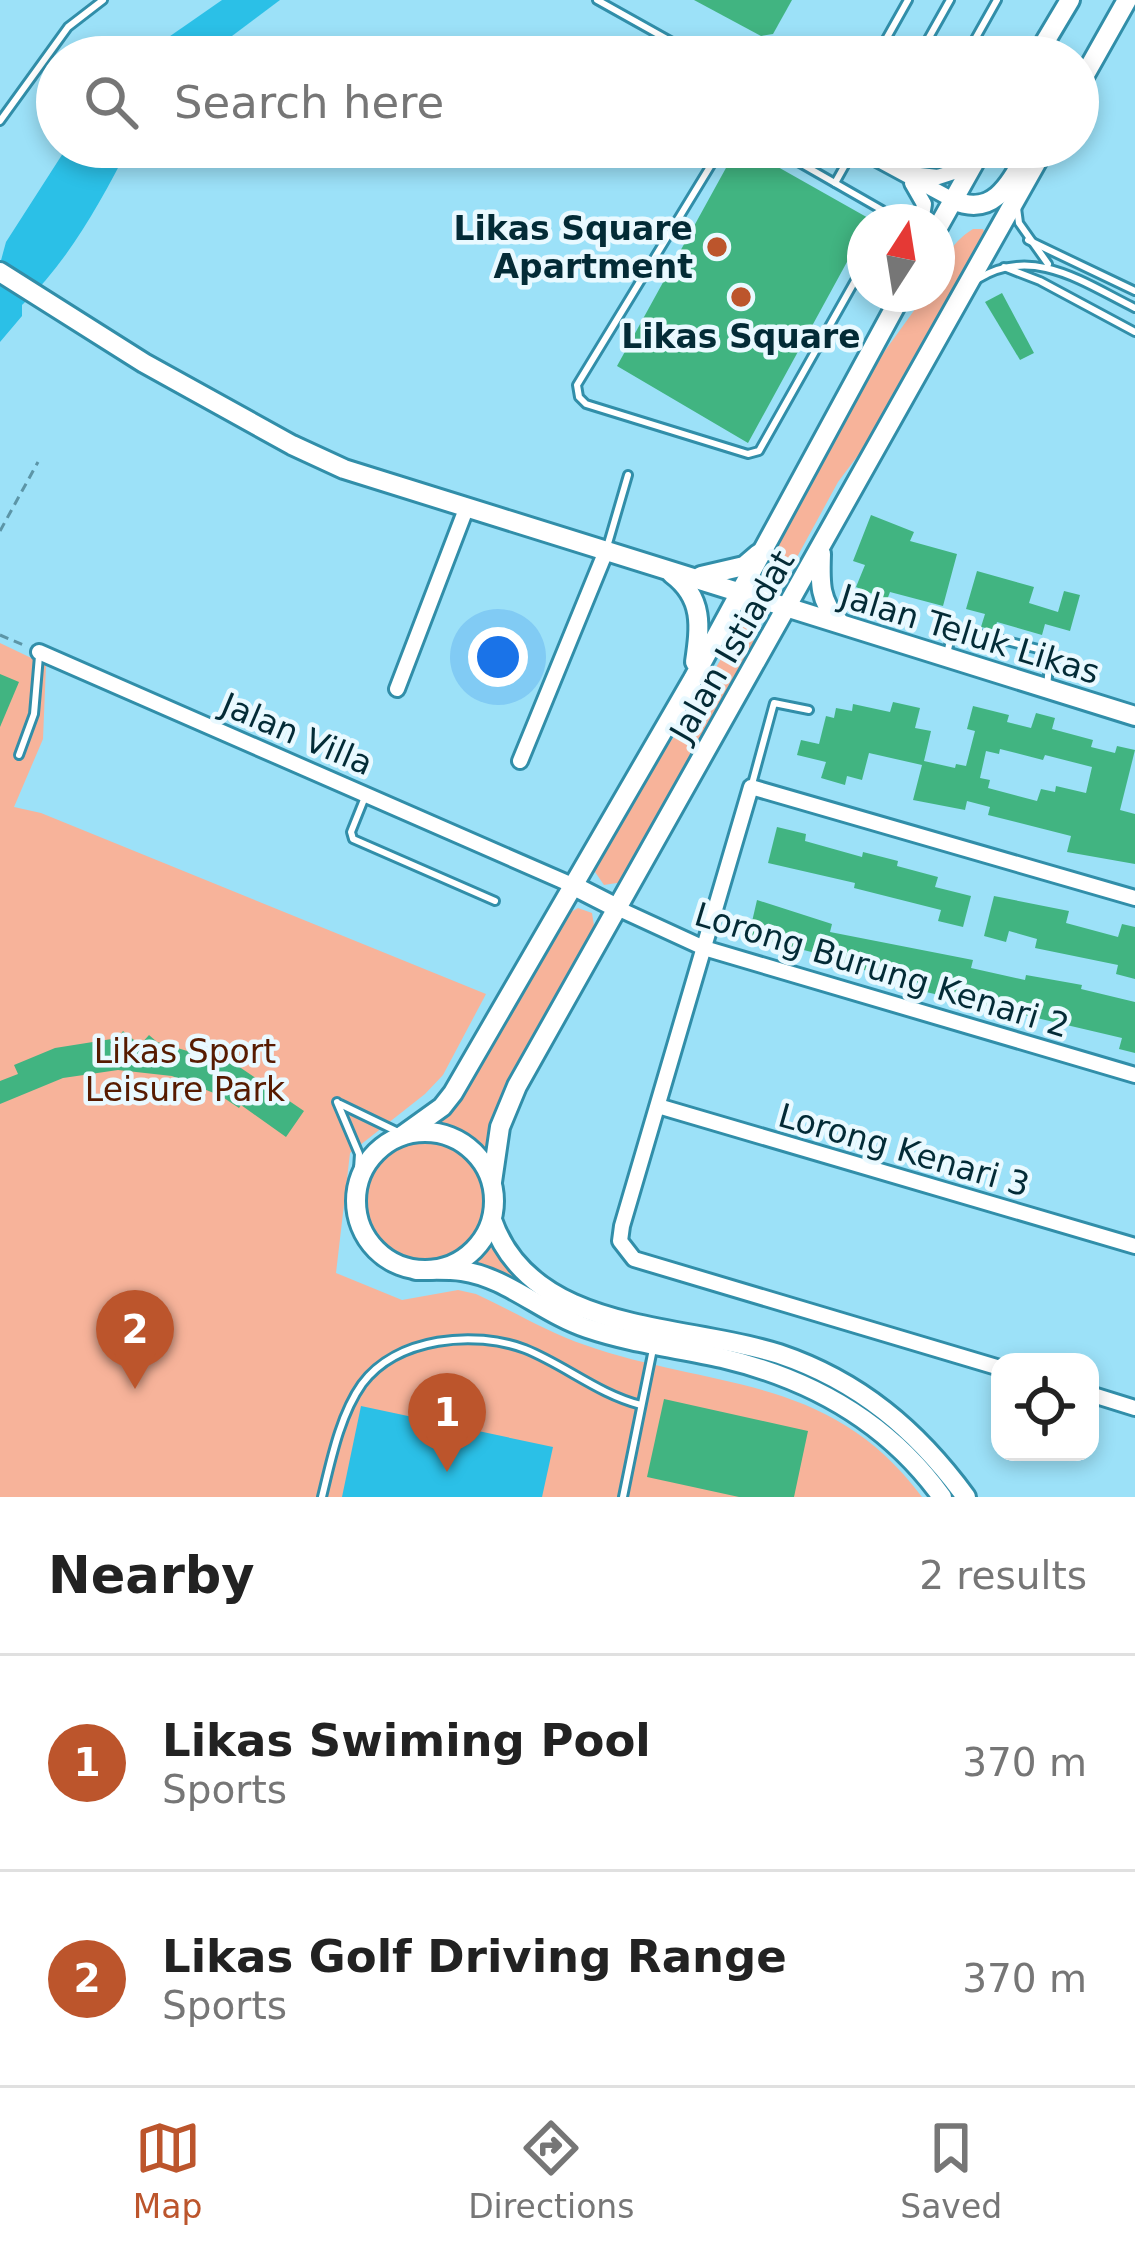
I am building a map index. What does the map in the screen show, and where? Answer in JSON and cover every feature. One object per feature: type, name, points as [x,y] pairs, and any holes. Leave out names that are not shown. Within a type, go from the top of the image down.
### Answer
[{"type":"main road","points":[[1049,36],[1070,0]]},
{"type":"main road","points":[[1099,49],[1127,0]]},
{"type":"main road","points":[[950,204],[971,168]]},
{"type":"main road","points":[[952,200],[970,205],[994,201],[1018,168]]},
{"type":"main road","name":"Jalan Istiadat","points":[[492,1181],[495,1145],[506,1107],[1033,168]]},
{"type":"main road","name":"Jalan Teluk Likas","points":[[0,272],[143,363],[344,469],[1135,716]]},
{"type":"main road","name":"Jalan Istiadat","points":[[403,1135],[442,1107],[453,1093],[693,679],[892,312]]},
{"type":"main road","points":[[821,549],[822,596],[827,610],[842,626]]},
{"type":"main road","points":[[690,577],[718,575],[744,566],[762,551]]},
{"type":"main road","points":[[664,569],[685,584],[700,616],[693,679]]},
{"type":"main road","points":[[572,885],[617,908]]},
{"type":"main road","points":[[416,1270],[463,1259],[481,1242],[492,1220],[492,1181],[482,1161],[467,1145],[425,1131],[382,1145],[366,1162],[357,1184],[355,1207],[361,1229],[374,1249],[393,1263],[416,1270],[480,1276],[566,1320],[654,1346],[723,1358],[828,1395],[897,1445],[942,1497]]},
{"type":"main road","points":[[492,1220],[520,1268],[554,1295],[619,1318],[780,1354],[874,1401],[912,1430],[966,1497]]},
{"type":"street","points":[[892,168],[952,200]]},
{"type":"street","points":[[904,175],[938,177],[966,168]]},
{"type":"street","points":[[904,175],[924,204]]},
{"type":"street","points":[[397,689],[466,509]]},
{"type":"street","points":[[520,761],[606,551]]},
{"type":"street","name":"Jalan Villa","points":[[39,652],[572,885]]},
{"type":"street","points":[[991,1365],[634,1259],[620,1241],[751,787],[1135,898]]},
{"type":"street","name":"Lorong Burung Kenari 2","points":[[617,908],[704,948],[1135,1075]]},
{"type":"street","name":"Lorong Kenari 3","points":[[658,1106],[1135,1246]]},
{"type":"street","points":[[1099,1397],[1135,1408]]},
{"type":"lane","points":[[61,36],[103,0]]},
{"type":"lane","points":[[597,0],[661,36]]},
{"type":"lane","points":[[888,36],[908,0]]},
{"type":"lane","points":[[930,36],[950,0]]},
{"type":"lane","points":[[977,36],[997,0]]},
{"type":"lane","points":[[0,121],[36,71]]},
{"type":"lane","points":[[709,168],[577,385],[586,404],[748,454],[759,451],[847,295]]},
{"type":"lane","points":[[809,168],[872,204]]},
{"type":"lane","points":[[835,183],[843,168]]},
{"type":"lane","points":[[1016,199],[1018,223],[1050,267]]},
{"type":"lane","points":[[1028,240],[1135,291]]},
{"type":"lane","points":[[968,285],[1004,267],[1028,263],[1050,267],[1135,308]]},
{"type":"lane","points":[[1004,267],[1135,332]]},
{"type":"lane","points":[[606,551],[628,475]]},
{"type":"lane","points":[[946,658],[956,628],[1050,652],[1047,689]]},
{"type":"lane","points":[[19,755],[34,714],[39,652]]},
{"type":"lane","points":[[751,787],[771,707],[783,703],[809,710]]},
{"type":"lane","points":[[367,794],[351,832],[353,839],[495,901]]},
{"type":"lane","points":[[357,1184],[358,1154],[337,1102],[403,1135]]},
{"type":"lane","points":[[322,1497],[338,1439],[362,1384],[396,1358],[436,1344],[465,1336],[528,1350],[616,1398],[641,1405]]},
{"type":"lane","points":[[623,1497],[654,1346]]},
{"type":"path","points":[[0,530],[38,462]]},
{"type":"path","points":[[0,635],[39,652]]},
{"type":"green space","points":[[973,229],[983,229],[986,237],[955,292],[955,245]]},
{"type":"green space","points":[[913,312],[944,312],[880,426],[838,482],[784,581],[776,587],[769,585],[770,555],[879,359]]},
{"type":"green space","points":[[743,623],[755,632],[751,655],[623,882],[604,885],[593,869],[638,783],[671,741]]},
{"type":"green space","name":"Likas Sport Leisure Park","points":[[0,643],[46,665],[43,739],[14,807],[41,813],[486,994],[443,1075],[350,1153],[336,1273],[402,1300],[458,1290],[476,1294],[585,1345],[809,1406],[849,1427],[886,1457],[922,1497],[0,1497]]},
{"type":"green space","points":[[578,908],[592,913],[595,932],[507,1091],[485,1151],[468,1134],[440,1123],[462,1097],[564,916]]},
{"type":"green space","points":[[426,1137],[449,1142],[469,1155],[482,1175],[487,1198],[482,1221],[469,1241],[449,1254],[426,1259],[403,1254],[383,1241],[370,1221],[365,1198],[370,1175],[383,1155],[403,1142]]},
{"type":"green space","points":[[490,1240],[518,1276],[555,1301],[599,1320],[794,1368],[835,1386],[901,1436],[955,1497],[949,1497],[857,1405],[608,1328],[466,1263]]},
{"type":"water","points":[[222,0],[280,0],[232,36],[170,36]]},
{"type":"water","points":[[54,168],[118,168],[82,231],[22,305],[22,316],[0,342],[0,264],[6,242]]},
{"type":"water","points":[[361,1406],[553,1447],[542,1497],[342,1497]]},
{"type":"building","points":[[694,0],[792,0],[773,34],[761,36]]},
{"type":"building","name":"Likas Square","points":[[726,168],[780,168],[847,206],[847,262],[748,443],[617,366]]},
{"type":"building","points":[[1002,293],[1034,353],[1020,360],[985,302]]},
{"type":"building","points":[[871,515],[914,532],[910,541],[957,554],[943,606],[890,592],[887,600],[856,587],[865,565],[853,561]]},
{"type":"building","points":[[977,571],[1034,587],[1029,603],[1058,612],[1064,591],[1080,595],[1070,631],[1045,624],[1042,635],[997,622],[995,630],[981,627],[985,614],[966,609]]},
{"type":"building","points":[[0,674],[19,682],[0,727]]},
{"type":"building","points":[[893,702],[920,708],[915,728],[931,731],[924,761],[955,768],[956,764],[966,766],[975,731],[967,729],[973,706],[1009,715],[1007,722],[1031,728],[1036,713],[1055,718],[1052,729],[1093,740],[1091,747],[1115,753],[1117,746],[1135,750],[1120,810],[1135,814],[1135,864],[1067,852],[1071,836],[988,815],[990,807],[967,801],[965,810],[913,800],[922,765],[869,753],[862,780],[847,776],[845,785],[821,778],[826,762],[797,755],[801,740],[819,744],[826,716],[834,718],[836,708],[852,711],[853,704],[890,712]],"holes":[[[1000,749],[1043,760],[1045,755],[1092,767],[1086,793],[1056,786],[1055,792],[1041,789],[1037,801],[988,788],[990,780],[980,778],[986,751],[999,754]]]},
{"type":"building","points":[[777,827],[806,834],[805,841],[862,857],[863,852],[898,861],[897,866],[938,877],[935,887],[971,896],[963,927],[938,921],[941,910],[768,863]]},
{"type":"building","points":[[994,896],[1069,911],[1066,923],[1118,937],[1122,924],[1135,927],[1135,979],[1116,974],[1118,965],[1035,948],[1037,939],[1009,931],[1006,942],[984,936]]},
{"type":"building","points":[[757,900],[832,924],[830,932],[973,960],[971,968],[1025,980],[1026,975],[1082,985],[1081,989],[1135,1002],[1135,1053],[1119,1049],[1122,1038],[926,992],[928,985],[748,939]]},
{"type":"building","points":[[123,1031],[140,1045],[149,1035],[157,1042],[238,1066],[304,1111],[286,1137],[241,1105],[172,1076],[118,1070],[63,1078],[0,1104],[0,1081],[18,1074],[14,1065],[55,1048],[118,1038]]},
{"type":"building","points":[[664,1399],[808,1431],[794,1497],[739,1497],[647,1477]]},
{"type":"place","name":"Likas Square Apartment","points":[[717,247]]},
{"type":"place","name":"Likas Square","points":[[741,297]]},
{"type":"place","name":"Likas Golf Driving Range","points":[[135,1389]]},
{"type":"place","name":"Likas Swiming Pool","points":[[447,1472]]}]
